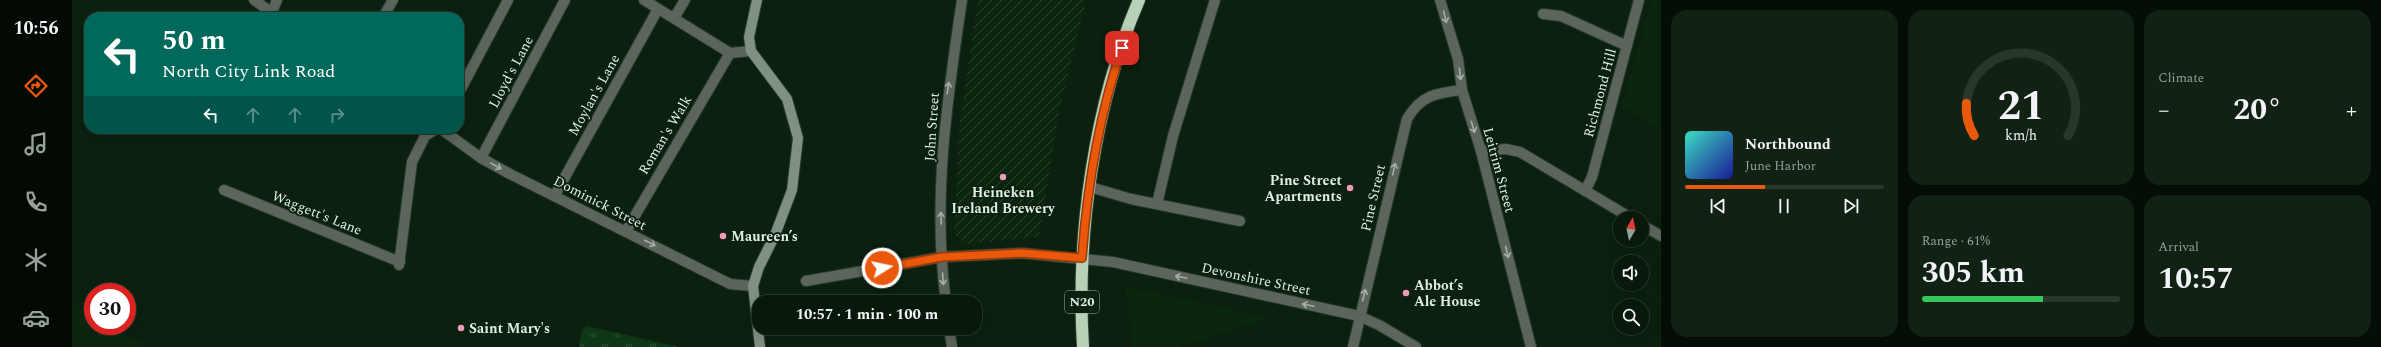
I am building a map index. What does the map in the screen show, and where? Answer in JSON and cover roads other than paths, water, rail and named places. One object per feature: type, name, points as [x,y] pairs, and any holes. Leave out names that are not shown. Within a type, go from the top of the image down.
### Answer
[{"type":"highway","name":"N20","points":[[1083,347],[1082,258],[1085,215],[1103,116],[1117,62],[1139,0]]},
{"type":"street","points":[[254,0],[271,12]]},
{"type":"street","points":[[275,12],[277,0]]},
{"type":"street","points":[[386,12],[393,0]]},
{"type":"street","points":[[464,83],[508,0]]},
{"type":"street","name":"Lloyd's Lane","points":[[481,158],[565,0]]},
{"type":"street","points":[[644,0],[730,54],[751,51]]},
{"type":"street","points":[[674,18],[685,0]]},
{"type":"street","points":[[758,0],[749,37],[751,51],[787,99],[798,138],[792,190],[775,235],[759,267],[753,286],[760,347]]},
{"type":"street","name":"John Street","points":[[945,295],[942,257],[941,208],[947,100],[962,0]]},
{"type":"street","points":[[1158,204],[1173,136],[1215,0]]},
{"type":"street","name":"Leitrim Street","points":[[1440,0],[1458,59],[1462,90],[1481,151],[1530,347]]},
{"type":"street","name":"Richmond Hill","points":[[1584,191],[1591,181],[1639,0]]},
{"type":"street","name":"Moylan's Lane","points":[[555,196],[658,9]]},
{"type":"street","points":[[1544,14],[1561,16],[1627,46]]},
{"type":"street","name":"Roman's Walk","points":[[626,231],[730,54]]},
{"type":"street","name":"Pine Street","points":[[1353,347],[1359,316],[1407,119],[1415,106],[1426,98],[1444,92],[1462,90]]},
{"type":"street","name":"Waggett's Lane","points":[[224,190],[400,263],[412,162],[425,136],[428,134]]},
{"type":"street","name":"Dominick Street","points":[[448,134],[481,158],[730,284],[753,286]]},
{"type":"street","points":[[1481,151],[1506,149],[1520,152],[1619,211]]},
{"type":"street","points":[[1090,187],[1131,199],[1240,221]]},
{"type":"street","points":[[1649,229],[1661,236]]},
{"type":"street","name":"Devonshire Street","points":[[806,281],[942,257],[1021,253],[1082,258],[1113,262],[1359,316],[1379,325],[1416,347]]},
{"type":"street","points":[[950,335],[952,347]]},
{"type":"place","name":"Heineken Ireland Brewery","points":[[1003,177]]},
{"type":"place","name":"Pine Street Apartments","points":[[1350,188]]},
{"type":"place","name":"Maureen’s","points":[[723,236]]},
{"type":"place","name":"Abbot’s Ale House","points":[[1406,293]]},
{"type":"place","name":"Saint Mary's","points":[[461,328]]}]
